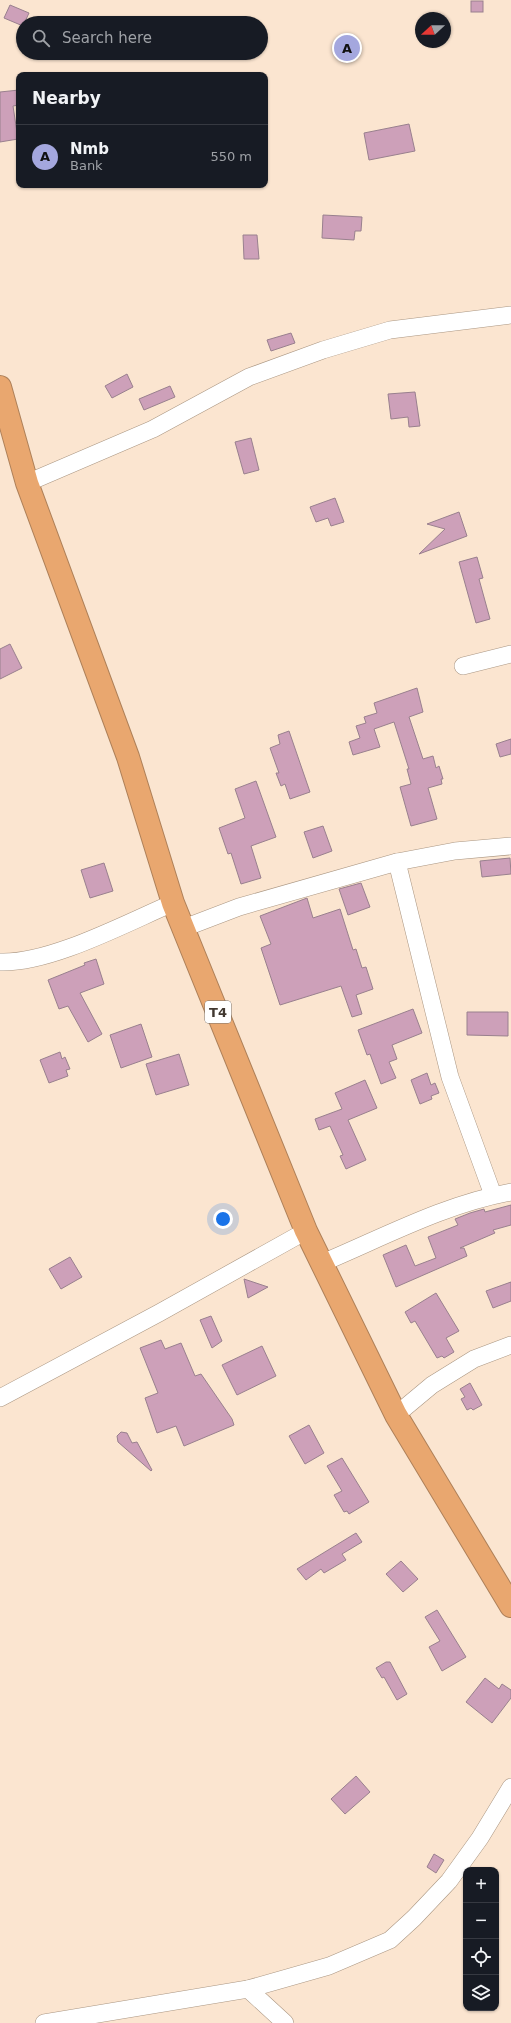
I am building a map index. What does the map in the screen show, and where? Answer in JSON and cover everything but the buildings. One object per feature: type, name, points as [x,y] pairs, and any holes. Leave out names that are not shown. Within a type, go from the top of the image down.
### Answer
[{"type":"highway","name":"T4","points":[[0,387],[27,483],[128,757],[173,903],[306,1230],[396,1415],[511,1606]]},
{"type":"street","points":[[27,483],[153,430],[249,378],[323,350],[390,330],[511,315]]},
{"type":"street","points":[[463,666],[511,654]]},
{"type":"street","points":[[184,928],[239,907],[397,862],[455,850],[511,846]]},
{"type":"street","points":[[397,862],[450,1077],[493,1195]]},
{"type":"street","points":[[0,962],[14,963],[44,956],[173,903]]},
{"type":"street","points":[[322,1264],[439,1212],[493,1195],[511,1192]]},
{"type":"street","points":[[0,1398],[158,1313],[306,1230]]},
{"type":"street","points":[[396,1415],[432,1385],[474,1359],[511,1345]]},
{"type":"street","points":[[44,2023],[248,1988],[329,1966],[390,1940],[414,1918],[449,1881],[480,1838],[511,1788]]},
{"type":"street","points":[[248,1988],[284,2023]]},
{"type":"place","name":"Nmb","points":[[347,48]]}]
